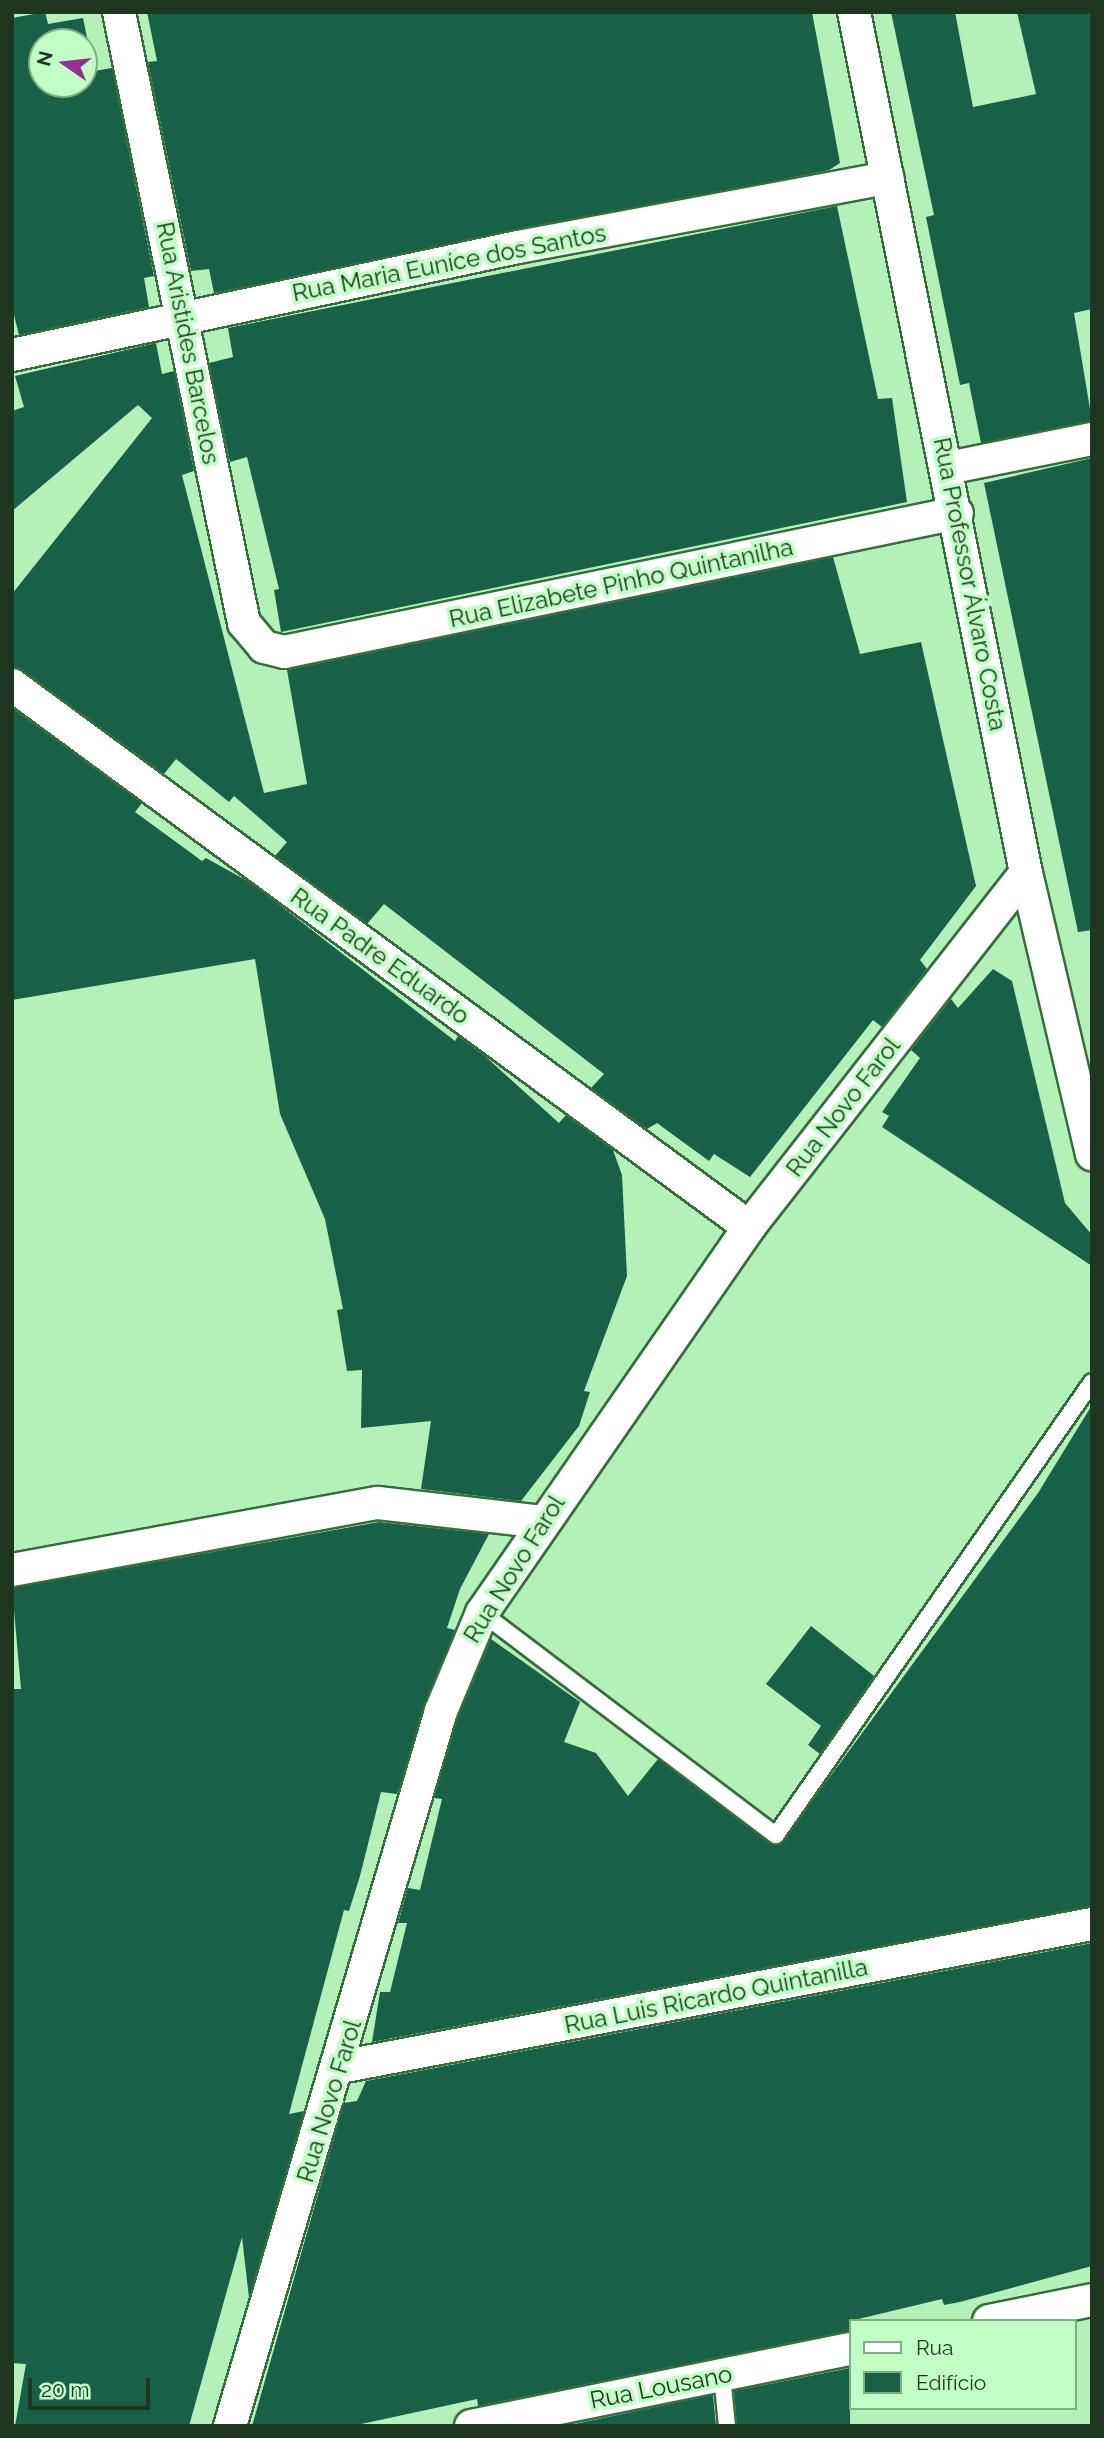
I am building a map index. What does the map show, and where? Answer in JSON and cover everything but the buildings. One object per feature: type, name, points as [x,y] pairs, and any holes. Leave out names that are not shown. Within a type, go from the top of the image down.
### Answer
[{"type":"street","name":"Rua Aristides Barcelos","points":[[119,12],[185,317],[244,623],[264,647],[284,652]]},
{"type":"street","name":"Rua Professor Álvaro Costa","points":[[854,12],[948,468],[1027,873],[1092,1154]]},
{"type":"street","name":"Rua Maria Euníce dos Santos","points":[[12,355],[185,317],[888,178]]},
{"type":"street","points":[[948,468],[1092,439]]},
{"type":"street","name":"Rua Elizabete Pinho Quintanilha","points":[[284,652],[957,513]]},
{"type":"street","name":"Rua Padre Eduardo","points":[[12,685],[749,1227]]},
{"type":"street","name":"Rua Novo Farol","points":[[230,2426],[341,2067],[441,1711],[482,1613],[542,1522],[749,1227],[1027,873]]},
{"type":"street","points":[[12,1570],[378,1503],[542,1522]]},
{"type":"street","name":"Rua Luis Ricardo Quintanilla","points":[[341,2067],[1092,1924]]},
{"type":"street","points":[[999,2319],[1092,2300]]},
{"type":"street","name":"Rua Lousano","points":[[471,2426],[848,2349]]},
{"type":"lane","points":[[482,1613],[776,1835],[1092,1382]]},
{"type":"lane","points":[[722,2375],[727,2426]]}]
